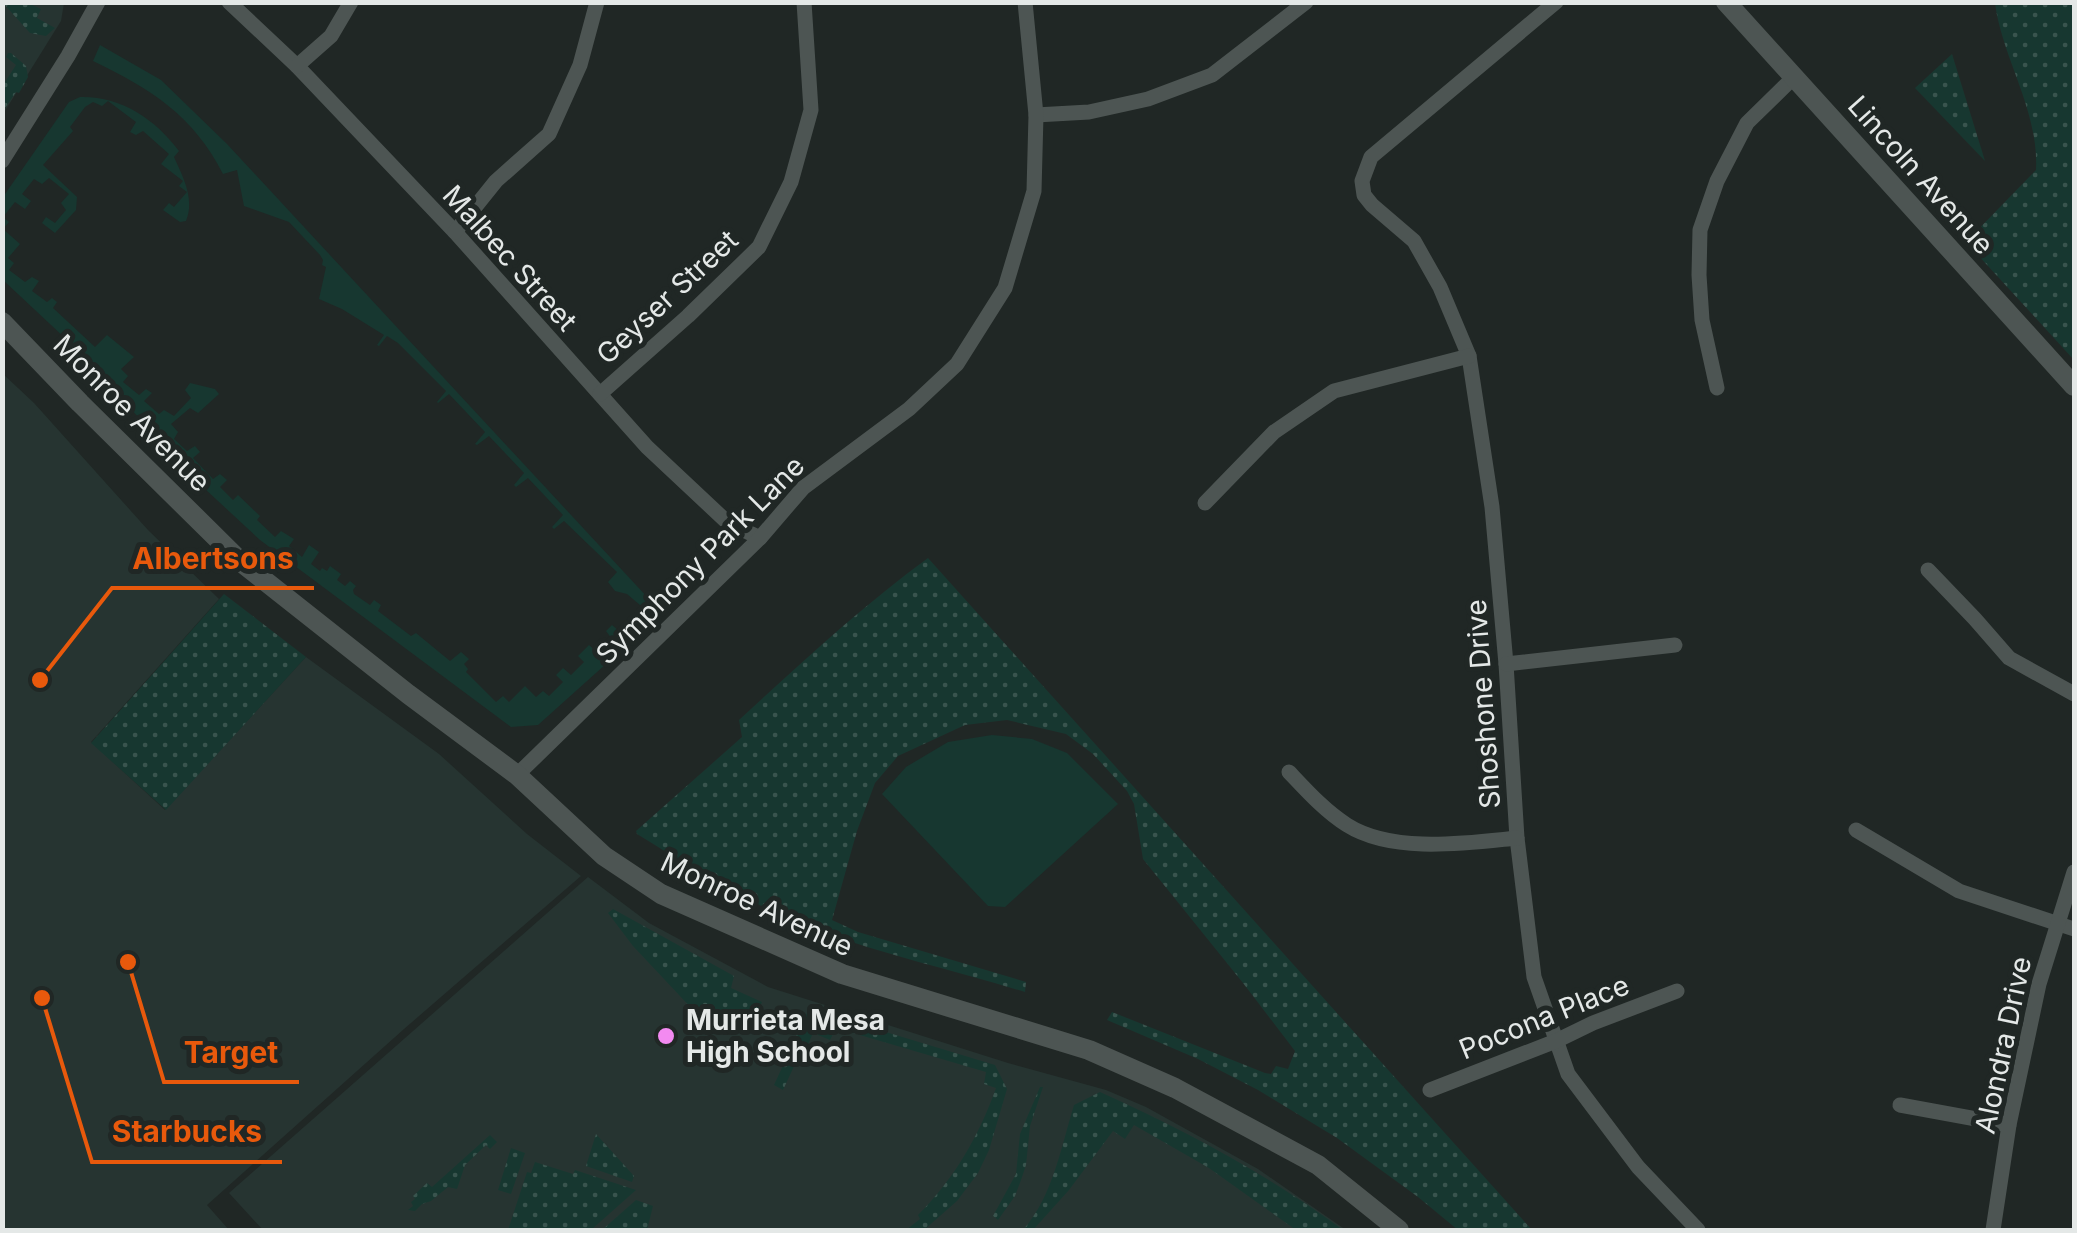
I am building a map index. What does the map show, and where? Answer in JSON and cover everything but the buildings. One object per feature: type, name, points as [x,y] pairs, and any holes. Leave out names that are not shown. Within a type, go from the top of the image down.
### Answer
[{"type":"street","points":[[2,161],[98,2]]},
{"type":"street","name":"Malbec Street","points":[[230,2],[297,66],[454,232],[647,447],[727,522],[760,538]]},
{"type":"street","points":[[297,66],[330,36],[351,2]]},
{"type":"street","points":[[454,232],[496,181],[549,134],[580,65],[597,2]]},
{"type":"street","name":"Geyser Street","points":[[600,394],[759,247],[791,182],[811,110],[804,2]]},
{"type":"street","name":"Symphony Park Lane","points":[[517,775],[760,538],[803,488],[909,409],[957,364],[1004,288],[1034,192],[1036,115],[1026,2]]},
{"type":"street","points":[[1036,115],[1089,112],[1148,99],[1212,75],[1306,2]]},
{"type":"street","name":"Shoshone Drive","points":[[1556,2],[1372,157],[1362,180],[1364,195],[1372,205],[1414,241],[1440,287],[1469,356],[1492,507],[1518,838],[1534,978],[1568,1074],[1638,1167],[1698,1230]]},
{"type":"street","name":"Lincoln Avenue","points":[[1726,2],[2074,386]]},
{"type":"street","points":[[1717,388],[1702,320],[1700,230],[1717,181],[1747,123],[1794,78]]},
{"type":"street","name":"Monroe Avenue","points":[[2,322],[241,562],[517,775],[604,856],[661,894],[842,974],[1089,1050],[1175,1088],[1318,1165],[1400,1230]]},
{"type":"street","points":[[1205,503],[1274,432],[1334,392],[1469,356]]},
{"type":"street","points":[[1928,570],[2009,658],[2074,694]]},
{"type":"street","points":[[1506,664],[1674,645]]},
{"type":"street","points":[[1289,772],[1318,803],[1350,827],[1379,837],[1406,843],[1518,838]]},
{"type":"street","points":[[1856,830],[1959,891],[2074,929]]},
{"type":"street","name":"Alondra Drive","points":[[1993,1230],[2009,1125],[2039,984],[2074,872]]},
{"type":"street","name":"Pocona Place","points":[[1430,1090],[1677,991]]},
{"type":"street","points":[[1900,1106],[2009,1125]]},
{"type":"shaded area","points":[[3,3],[64,3],[61,21],[3,114]]},
{"type":"shaded area","points":[[2,373],[34,403],[148,530],[219,599],[91,742],[165,810],[306,657],[439,754],[527,834],[581,876],[207,1205],[229,1230],[3,1230]]},
{"type":"shaded area","name":"Murrieta Mesa High School","points":[[588,877],[649,923],[768,987],[1106,1090],[1146,1107],[1258,1169],[1346,1230],[263,1230],[229,1193]]},
{"type":"green space","points":[[3,3],[28,3],[41,9],[37,18],[55,28],[46,36],[30,33]]},
{"type":"green space","points":[[1995,3],[2074,3],[2074,360],[1966,242],[2036,170],[2032,126]]},
{"type":"green space","points":[[100,45],[161,80],[227,144],[661,612],[657,616],[627,594],[615,591],[608,582],[617,572],[564,521],[552,527],[563,515],[528,478],[514,485],[524,473],[489,436],[475,444],[485,432],[449,394],[437,402],[446,391],[398,343],[387,336],[377,345],[384,335],[319,299],[326,267],[320,255],[289,222],[244,206],[237,170],[223,174],[198,135],[168,106],[134,82],[93,61]]},
{"type":"green space","points":[[8,53],[26,66],[28,77],[3,111],[3,85],[16,65],[6,57]]},
{"type":"green space","points":[[1952,54],[1985,161],[1915,88]]},
{"type":"green space","points":[[80,97],[109,101],[136,112],[179,151],[174,157],[187,188],[189,205],[186,221],[180,222],[163,210],[169,203],[174,207],[187,192],[179,186],[183,181],[161,164],[169,154],[143,131],[136,135],[130,132],[136,122],[108,101],[102,106],[93,102],[85,107],[70,127],[73,131],[43,165],[77,197],[76,210],[55,233],[42,223],[46,217],[55,223],[66,210],[61,203],[69,194],[49,178],[42,184],[34,179],[22,194],[31,201],[25,209],[15,202],[3,217],[3,197],[69,102]]},
{"type":"green space","points":[[3,229],[20,244],[8,258],[14,263],[9,270],[25,282],[32,277],[39,281],[32,291],[47,302],[52,298],[57,302],[53,308],[95,347],[107,335],[134,357],[121,369],[128,376],[123,382],[139,395],[146,389],[152,393],[144,401],[159,414],[164,410],[174,416],[191,398],[185,390],[190,383],[215,389],[219,394],[198,413],[190,408],[171,424],[178,432],[174,439],[187,451],[195,446],[200,452],[193,458],[213,479],[220,474],[227,480],[220,487],[233,500],[238,495],[275,537],[281,531],[294,539],[289,546],[302,557],[309,545],[319,552],[311,564],[320,571],[327,571],[330,566],[341,574],[337,580],[345,586],[350,581],[356,586],[354,594],[370,605],[374,600],[381,605],[378,611],[411,636],[416,633],[450,661],[461,652],[469,659],[464,664],[466,672],[496,702],[503,696],[509,702],[525,686],[536,697],[543,691],[549,696],[563,682],[556,675],[563,668],[571,675],[584,662],[578,656],[589,645],[598,653],[612,639],[606,631],[612,625],[626,646],[538,725],[511,727],[260,540],[204,488],[66,339],[3,280]]},
{"type":"green space","points":[[928,558],[1532,1230],[1458,1230],[1337,1138],[1258,1090],[1107,1020],[1112,1012],[1271,1074],[1276,1066],[1288,1069],[1295,1051],[1143,859],[1134,804],[1127,791],[1093,754],[1066,734],[1007,720],[965,725],[898,756],[875,783],[832,920],[858,932],[1026,982],[1025,992],[819,931],[725,887],[637,834],[742,737],[739,720],[855,616]]},
{"type":"green space","points":[[224,594],[306,657],[166,810],[91,743]]},
{"type":"green space","points":[[992,735],[1032,739],[1067,753],[1118,804],[1005,907],[988,906],[882,794],[906,767],[948,742]]},
{"type":"green space","points":[[613,909],[734,976],[731,988],[762,1002],[757,1012],[741,1026],[719,1020],[710,1028],[633,946],[608,913]]},
{"type":"green space","points":[[807,1013],[823,1013],[995,1065],[1007,1089],[989,1150],[957,1201],[924,1230],[906,1230],[920,1219],[918,1215],[964,1156],[996,1088],[984,1084],[986,1072],[836,1028],[830,1040],[813,1033],[783,1090],[774,1085]]},
{"type":"green space","points":[[1040,1087],[1026,1165],[1015,1196],[998,1220],[993,1216],[1016,1174],[1020,1134]]},
{"type":"green space","points":[[1100,1092],[1226,1155],[1343,1230],[1296,1230],[1209,1168],[1134,1125],[1125,1139],[1113,1131],[1033,1230],[1023,1230],[1049,1187],[1074,1105]]},
{"type":"green space","points":[[596,1134],[634,1176],[632,1182],[586,1166]]},
{"type":"green space","points":[[490,1135],[497,1142],[490,1149],[486,1145],[465,1165],[457,1189],[448,1187],[415,1211],[408,1210],[413,1206],[413,1196],[427,1183],[432,1187]]},
{"type":"green space","points":[[511,1148],[525,1153],[511,1194],[498,1190]]},
{"type":"green space","points":[[535,1162],[636,1190],[591,1230],[508,1230],[527,1172],[531,1173]]},
{"type":"green space","points":[[636,1200],[653,1206],[647,1230],[602,1230]]},
{"type":"place","name":"Albertsons","points":[[40,680]]},
{"type":"place","name":"Target","points":[[128,962]]},
{"type":"place","name":"Starbucks","points":[[42,998]]},
{"type":"place","name":"Murrieta Mesa High School","points":[[666,1036]]}]
